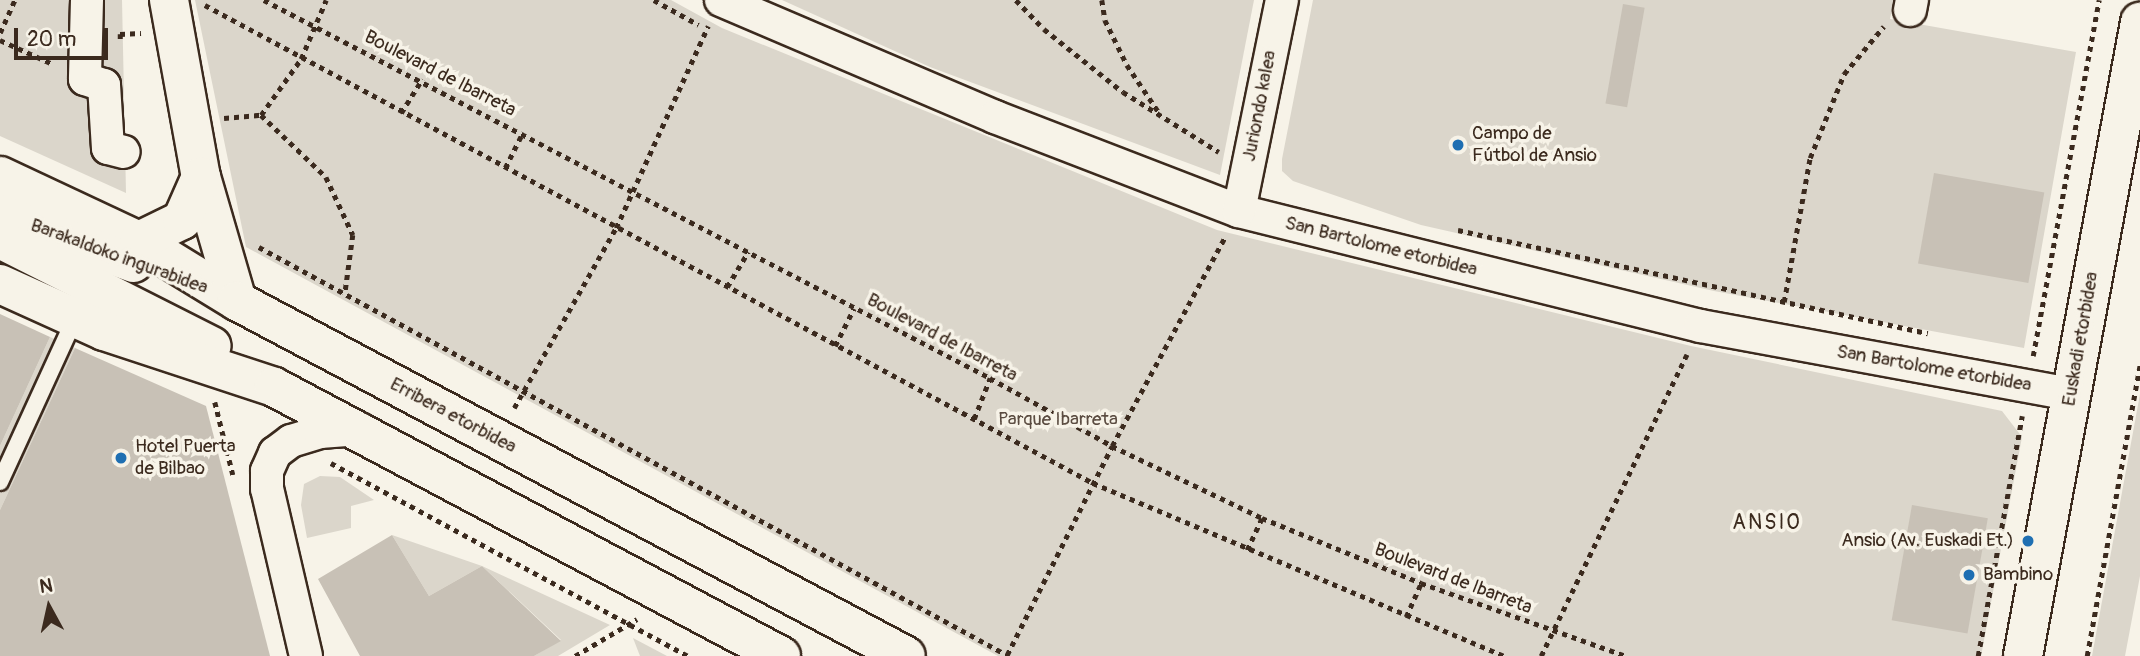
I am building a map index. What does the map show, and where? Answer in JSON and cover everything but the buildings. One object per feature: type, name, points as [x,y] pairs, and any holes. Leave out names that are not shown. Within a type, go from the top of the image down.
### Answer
[{"type":"main road","points":[[139,241],[182,220],[201,177],[212,115],[193,3]]},
{"type":"main road","name":"Euskadi etorbidea","points":[[2023,656],[2140,22]]},
{"type":"main road","name":"Erribera etorbidea","points":[[0,176],[139,241],[237,301],[906,656]]},
{"type":"main road","points":[[201,177],[237,301]]},
{"type":"main road","name":"Barakaldoko ingurabidea","points":[[0,214],[237,301]]},
{"type":"main road","points":[[0,239],[255,368],[274,387]]},
{"type":"main road","points":[[0,284],[75,318],[274,387],[360,429],[670,599],[780,656]]},
{"type":"street","points":[[87,0],[85,79],[104,85],[108,148],[124,152]]},
{"type":"street","name":"Juriondo kalea","points":[[1239,211],[1282,0]]},
{"type":"street","name":"San Bartolome etorbidea","points":[[716,10],[1239,211],[1700,327],[1778,341],[2031,371],[2071,394]]},
{"type":"street","points":[[306,656],[267,489],[267,471],[275,453],[291,441],[320,432],[360,429]]},
{"type":"lane","points":[[0,482],[75,318]]},
{"type":"path","points":[[0,33],[15,0]]},
{"type":"path","name":"Boulevard de Ibarreta","points":[[264,0],[523,132],[990,378],[1112,446],[1262,518],[1421,583],[1626,656]]},
{"type":"path","points":[[261,116],[301,60],[326,0]]},
{"type":"path","points":[[1016,0],[1044,29],[1163,117],[1217,151],[1249,159]]},
{"type":"path","points":[[1102,0],[1105,20],[1127,65],[1163,117]]},
{"type":"path","points":[[1978,656],[2099,0]]},
{"type":"path","points":[[193,3],[1093,483],[1406,617],[1505,656]]},
{"type":"path","points":[[1778,341],[1810,158],[1844,74],[1890,19],[1911,5]]},
{"type":"path","points":[[497,439],[616,228],[716,10]]},
{"type":"path","points":[[0,40],[85,79]]},
{"type":"path","points":[[401,113],[422,79]]},
{"type":"path","points":[[212,115],[261,116],[326,177],[353,235],[345,294]]},
{"type":"path","points":[[212,115],[228,131]]},
{"type":"path","points":[[505,168],[523,132]]},
{"type":"path","points":[[254,245],[1008,656],[1112,446],[1239,211]]},
{"type":"path","points":[[1447,228],[1942,336]]},
{"type":"path","points":[[727,287],[748,252]]},
{"type":"path","points":[[835,346],[854,308]]},
{"type":"path","points":[[1541,656],[1700,327]]},
{"type":"path","points":[[2020,353],[2031,371]]},
{"type":"path","points":[[2087,656],[2140,363]]},
{"type":"path","points":[[974,419],[990,378]]},
{"type":"path","points":[[214,399],[224,405]]},
{"type":"path","points":[[291,441],[688,656]]},
{"type":"path","points":[[1247,550],[1262,518]]},
{"type":"path","points":[[1406,617],[1421,583]]},
{"type":"path","points":[[575,656],[670,599]]},
{"type":"green space","points":[[0,0],[122,0],[126,193],[0,136]]},
{"type":"green space","name":"Parque Ibarreta","points":[[195,0],[671,0],[722,28],[1217,230],[1691,346],[2002,411],[2022,437],[1981,656],[998,656],[246,247]]},
{"type":"green space","points":[[782,0],[1254,0],[1220,175],[930,67]]},
{"type":"green space","points":[[1313,0],[1894,0],[1890,19],[2076,52],[2024,348],[1714,291],[1421,225],[1293,181],[1282,171],[1282,159]]},
{"type":"green space","points":[[50,337],[75,348],[0,510],[0,446]]},
{"type":"green space","points":[[2140,394],[2140,576],[2125,656],[2092,656]]},
{"type":"green space","points":[[320,476],[340,477],[374,500],[351,506],[351,528],[307,538],[301,505],[304,484]]},
{"type":"green space","points":[[392,535],[482,566],[429,596]]},
{"type":"green space","points":[[482,566],[610,625],[558,656],[534,656],[561,640]]},
{"type":"green space","points":[[633,638],[667,656],[640,656]]},
{"type":"place","name":"Campo de Fútbol de Ansio","points":[[1458,145]]},
{"type":"place","name":"Hotel Puerta de Bilbao","points":[[121,458]]},
{"type":"place","name":"Ansio (Av. Euskadi Et.)","points":[[2028,541]]},
{"type":"place","name":"Bambino","points":[[1969,575]]},
{"type":"district","name":"ANSIO","points":[[1767,523]]}]
